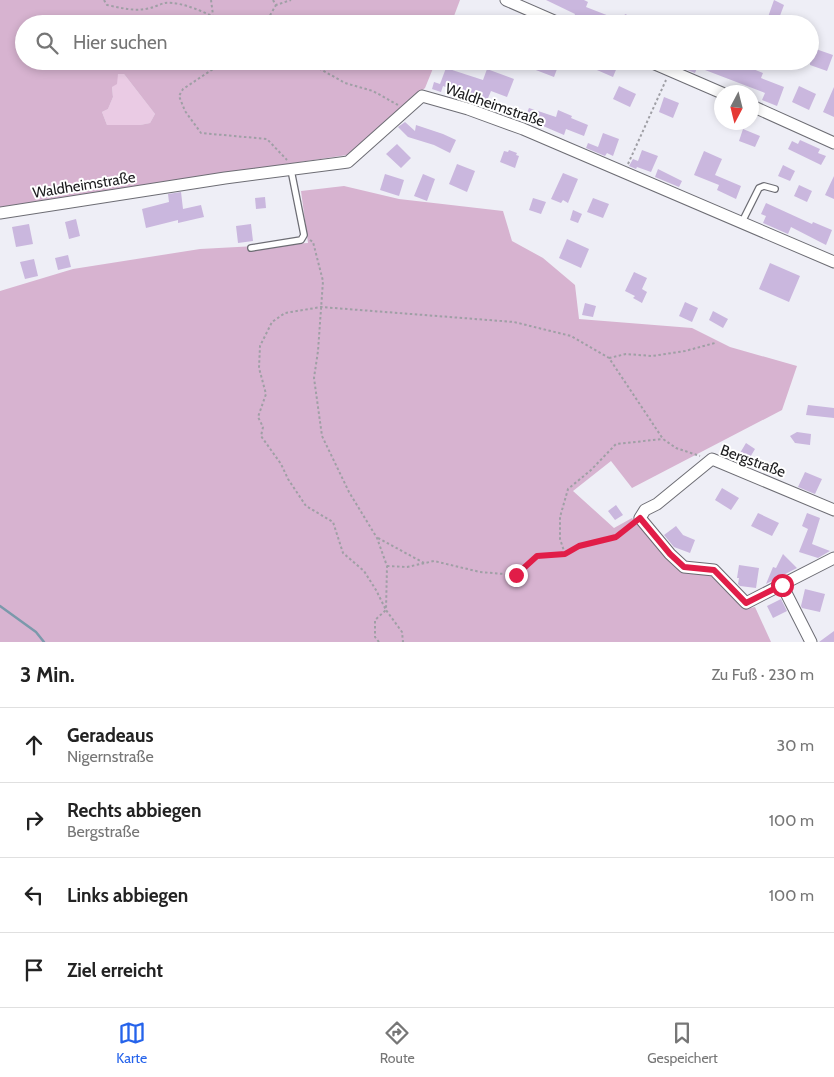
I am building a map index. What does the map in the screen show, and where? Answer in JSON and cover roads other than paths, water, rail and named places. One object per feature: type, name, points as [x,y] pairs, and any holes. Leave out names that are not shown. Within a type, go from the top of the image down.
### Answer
[{"type":"street","points":[[506,0],[540,15]]},
{"type":"street","points":[[668,70],[714,90]]},
{"type":"street","name":"Waldheimstraße","points":[[0,213],[348,162],[422,96],[468,109],[523,129],[834,262]]},
{"type":"street","points":[[759,109],[834,142]]},
{"type":"street","name":"Bergstraße","points":[[782,585],[746,603],[714,570],[684,567],[670,554],[640,518],[645,510],[657,504],[712,459],[834,510]]},
{"type":"street","points":[[812,642],[782,585],[834,558]]},
{"type":"lane","points":[[251,248],[300,240],[304,235],[290,170]]},
{"type":"lane","points":[[742,222],[759,188],[764,186],[775,189]]},
{"type":"waterway","points":[[0,606],[36,632],[44,642]]}]
